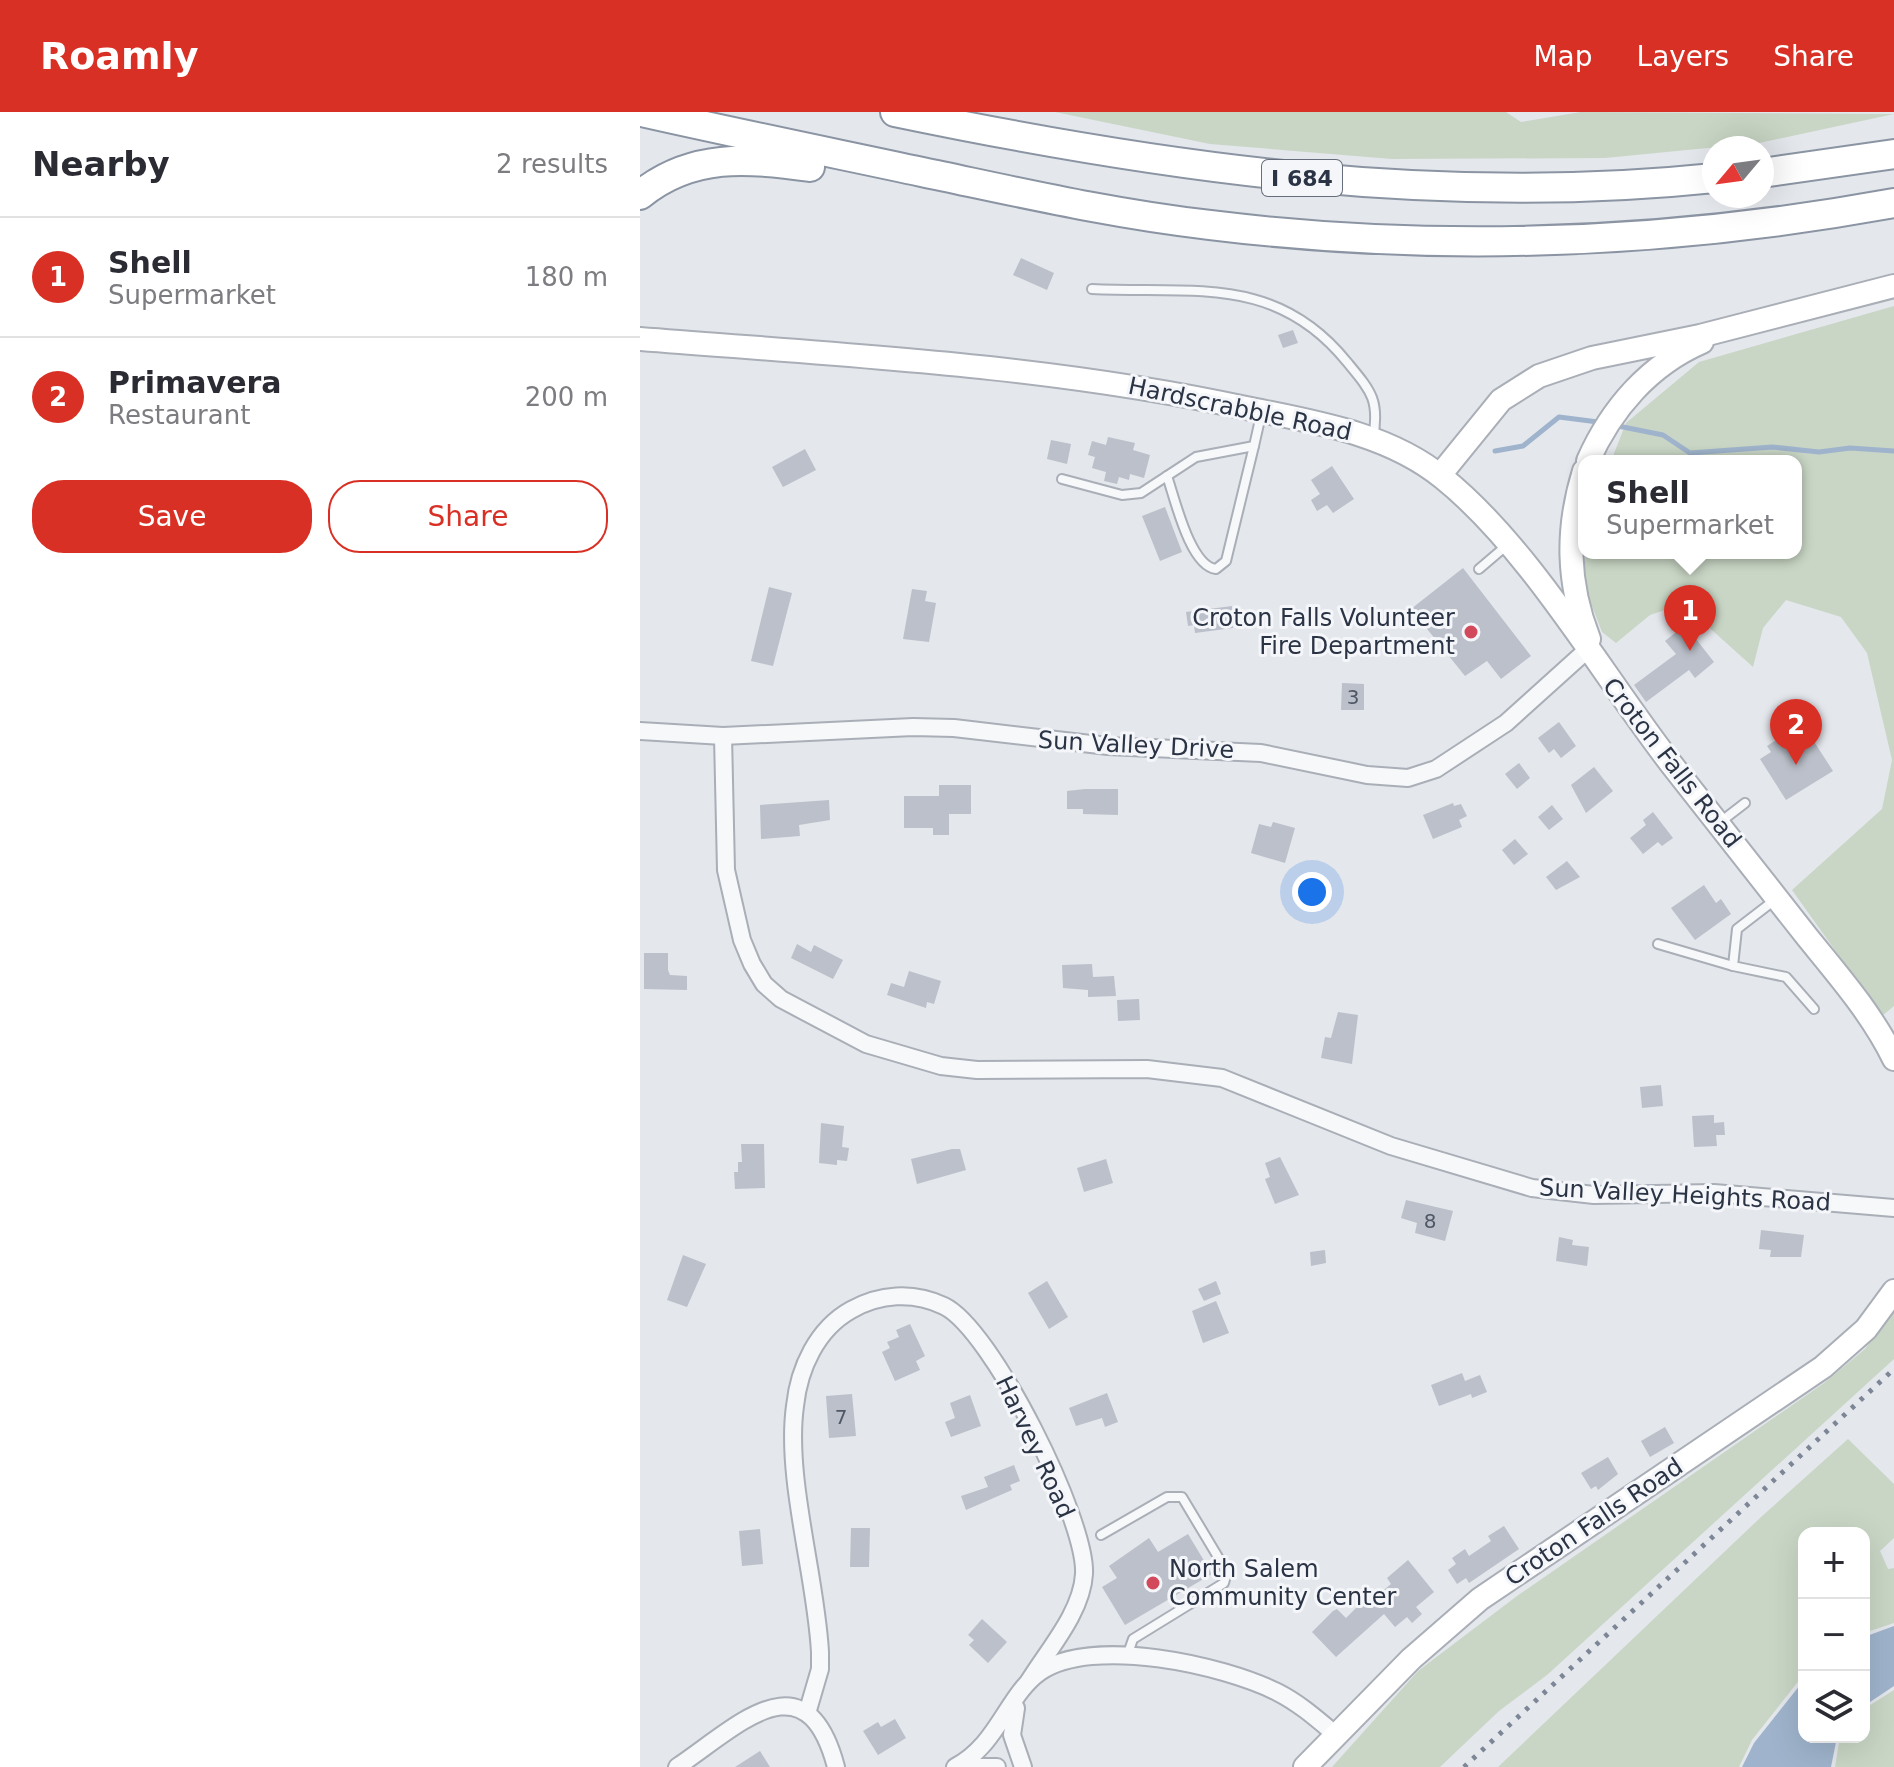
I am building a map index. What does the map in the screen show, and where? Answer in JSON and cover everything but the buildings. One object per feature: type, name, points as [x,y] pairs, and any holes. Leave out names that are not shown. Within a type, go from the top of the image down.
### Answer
[{"type":"highway","name":"I 684","points":[[642,112],[1148,217],[1268,231],[1394,240],[1518,241],[1639,234],[1894,203]]},
{"type":"highway","name":"I 684","points":[[895,112],[1161,161],[1335,181],[1514,188],[1702,179]]},
{"type":"highway","points":[[1774,171],[1894,154]]},
{"type":"highway","points":[[640,195],[685,168],[738,159],[870,178],[919,171]]},
{"type":"main road","points":[[1440,475],[1501,400],[1539,376],[1592,358],[1894,286]]},
{"type":"main road","points":[[1592,455],[1621,405],[1656,370],[1695,345],[1782,315]]},
{"type":"main road","name":"Hardscrabble Road","points":[[640,339],[1027,371],[1114,382],[1262,411],[1372,440],[1440,475]]},
{"type":"main road","name":"Croton Falls Road","points":[[1440,475],[1508,544],[1718,824],[1853,995],[1894,1059]]},
{"type":"main road","points":[[1578,496],[1572,520],[1571,577],[1584,627],[1608,680]]},
{"type":"main road","name":"Croton Falls Road","points":[[1305,1767],[1411,1659],[1480,1599],[1823,1367],[1866,1329],[1894,1291]]},
{"type":"street","name":"Sun Valley Drive","points":[[640,731],[723,736],[913,727],[954,728],[1108,746],[1261,753],[1367,775],[1408,778],[1436,769],[1506,723],[1587,650]]},
{"type":"street","name":"Sun Valley Heights Road","points":[[723,736],[726,870],[742,940],[752,964],[764,984],[781,999],[866,1044],[941,1066],[977,1070],[1147,1069],[1222,1078],[1391,1146],[1532,1188],[1594,1195],[1714,1193],[1894,1208]]},
{"type":"street","name":"Harvey Road","points":[[808,1710],[820,1669],[820,1652],[795,1454],[794,1406],[807,1359],[817,1341],[846,1312],[883,1298],[904,1295],[944,1306],[974,1333],[1015,1395],[1068,1514],[1081,1553],[1082,1589],[1018,1698],[988,1740],[955,1767]]},
{"type":"street","points":[[1029,1681],[1062,1662],[1127,1656],[1180,1663],[1273,1690],[1293,1700],[1336,1735]]},
{"type":"street","points":[[1018,1698],[1012,1735],[1023,1767]]},
{"type":"street","points":[[677,1767],[746,1721],[776,1706],[792,1705],[808,1710],[820,1726],[836,1767]]},
{"type":"street","points":[[963,1767],[997,1767]]},
{"type":"lane","points":[[1092,289],[1237,295],[1267,300],[1332,344],[1366,386],[1377,415],[1372,440]]},
{"type":"lane","points":[[1167,476],[1194,550],[1204,565],[1216,569],[1226,561],[1262,411]]},
{"type":"lane","points":[[1062,479],[1122,495],[1141,493],[1196,457],[1254,446]]},
{"type":"lane","points":[[1479,569],[1508,544]]},
{"type":"lane","points":[[1718,824],[1745,803]]},
{"type":"lane","points":[[1733,966],[1737,929],[1777,898]]},
{"type":"lane","points":[[1658,944],[1733,966],[1786,977],[1814,1009]]},
{"type":"lane","points":[[1101,1535],[1167,1497],[1182,1497],[1227,1572],[1224,1583],[1133,1639],[1127,1656]]},
{"type":"green space","points":[[1055,112],[1506,112],[1521,122],[1581,112],[1894,114],[1774,140],[1774,136],[1702,136],[1702,149],[1605,158],[1392,159],[1210,144]]},
{"type":"green space","points":[[1894,306],[1894,1006],[1882,1016],[1792,890],[1882,809],[1892,760],[1867,653],[1841,617],[1786,600],[1763,628],[1753,667],[1683,604],[1650,615],[1616,643],[1602,632],[1582,580],[1585,559],[1802,559],[1802,455],[1613,455],[1626,423],[1699,362]]},
{"type":"green space","points":[[1894,1309],[1894,1359],[1547,1675],[1499,1711],[1440,1767],[1332,1767],[1418,1671],[1517,1596],[1824,1383],[1865,1349]]},
{"type":"green space","points":[[1848,1439],[1894,1484],[1894,1538],[1880,1551],[1888,1569],[1894,1568],[1894,1623],[1870,1631],[1870,1527],[1798,1527],[1798,1682],[1752,1740],[1739,1767],[1498,1767],[1760,1518]]},
{"type":"green space","points":[[1894,1690],[1894,1767],[1835,1767],[1839,1743],[1870,1743],[1870,1705]]},
{"type":"water","points":[[1894,1626],[1894,1686],[1870,1702],[1870,1671],[1870,1635]]},
{"type":"water","points":[[1798,1688],[1798,1743],[1836,1743],[1831,1767],[1742,1767],[1754,1743]]},
{"type":"waterway","points":[[1495,451],[1523,446],[1559,417],[1598,422]]},
{"type":"waterway","points":[[1618,426],[1663,435],[1690,453],[1772,447],[1819,452],[1850,448],[1894,451]]},
{"type":"railway","points":[[1464,1767],[1894,1369]]},
{"type":"place","name":"Croton Falls Volunteer Fire Department","points":[[1471,632]]},
{"type":"place","name":"Shell","points":[[1690,651]]},
{"type":"place","name":"Primavera","points":[[1796,765]]},
{"type":"place","name":"North Salem Community Center","points":[[1153,1583]]}]
